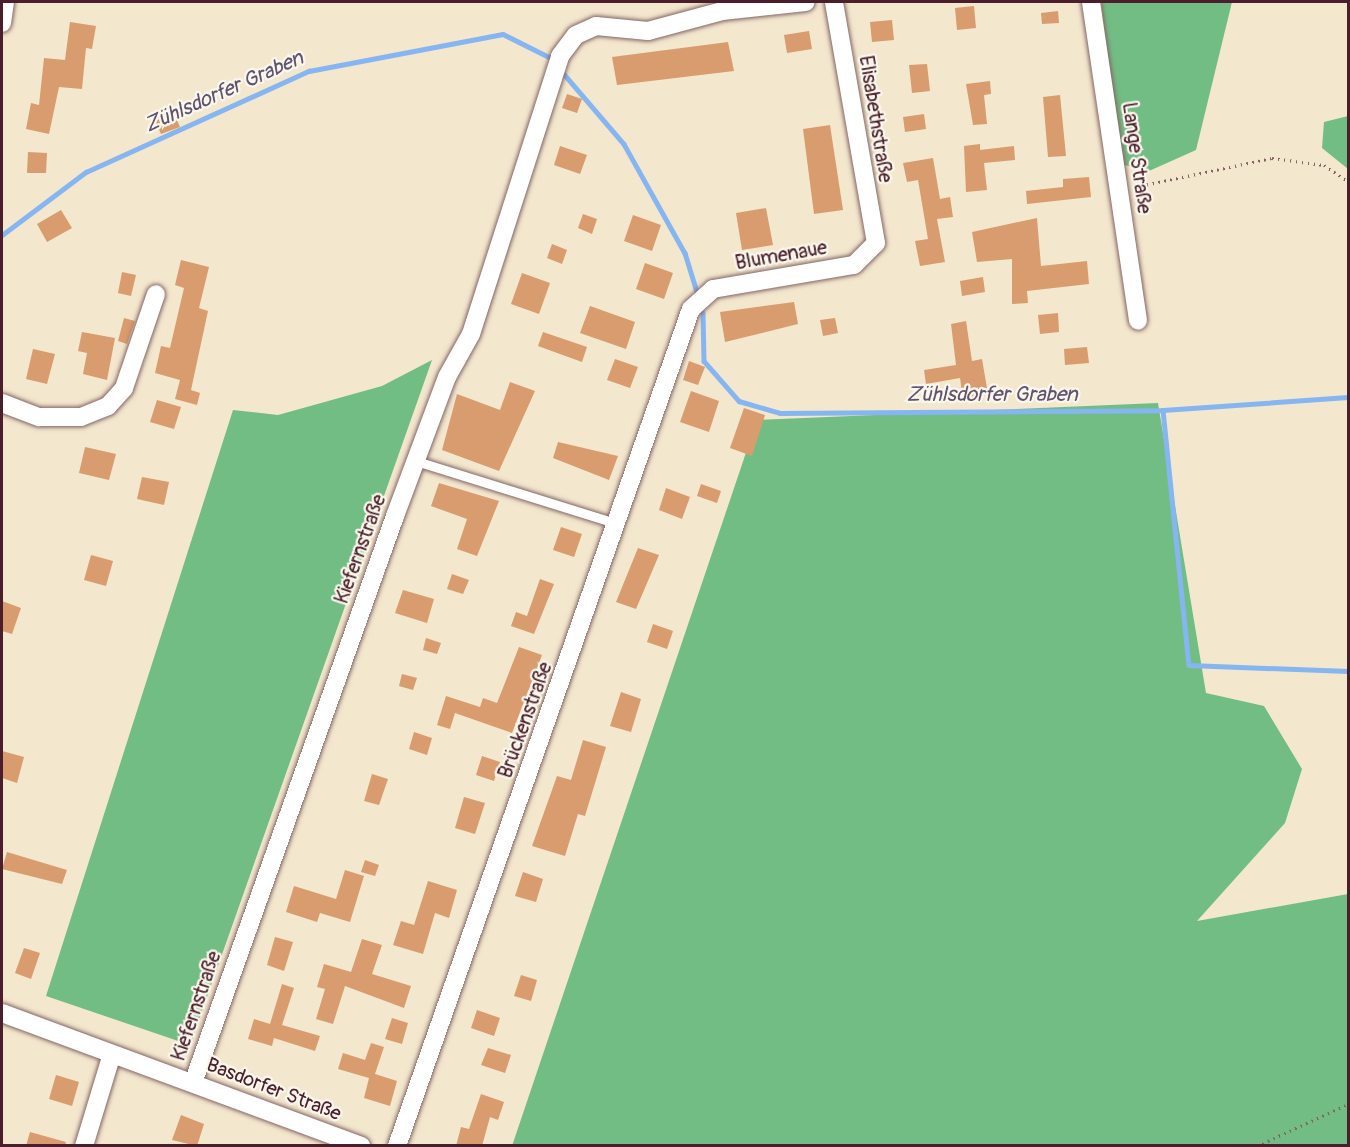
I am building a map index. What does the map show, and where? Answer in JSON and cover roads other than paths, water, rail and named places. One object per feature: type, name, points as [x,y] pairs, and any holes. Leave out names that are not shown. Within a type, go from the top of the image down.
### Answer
[{"type":"street","points":[[2,23],[5,2]]},
{"type":"street","name":"Kiefernstraße","points":[[193,1083],[447,377],[471,334],[551,79],[576,35],[596,26],[648,31],[722,11],[806,2]]},
{"type":"street","name":"Elisabethstraße","points":[[834,2],[876,243]]},
{"type":"street","name":"Lange Straße","points":[[1091,2],[1138,321]]},
{"type":"street","name":"Blumenaue","points":[[691,309],[713,289],[854,265],[876,243]]},
{"type":"street","points":[[2,403],[49,417],[81,417],[108,406],[124,388],[156,294]]},
{"type":"street","name":"Brückenstraße","points":[[397,1146],[618,524],[691,309]]},
{"type":"street","name":"Basdorfer Straße","points":[[2,1013],[361,1146]]},
{"type":"street","points":[[84,1146],[112,1054]]},
{"type":"lane","points":[[416,461],[618,524]]},
{"type":"waterway","name":"Zühlsdorfer Graben","points":[[2,235],[86,172],[309,71],[503,34],[549,57]]},
{"type":"waterway","name":"Zühlsdorfer Graben","points":[[564,74],[624,144],[685,253],[697,292]]},
{"type":"waterway","name":"Zühlsdorfer Graben","points":[[703,313],[704,361],[739,401],[780,413],[1163,410],[1348,397]]},
{"type":"waterway","points":[[1163,410],[1189,665],[1348,671]]}]
